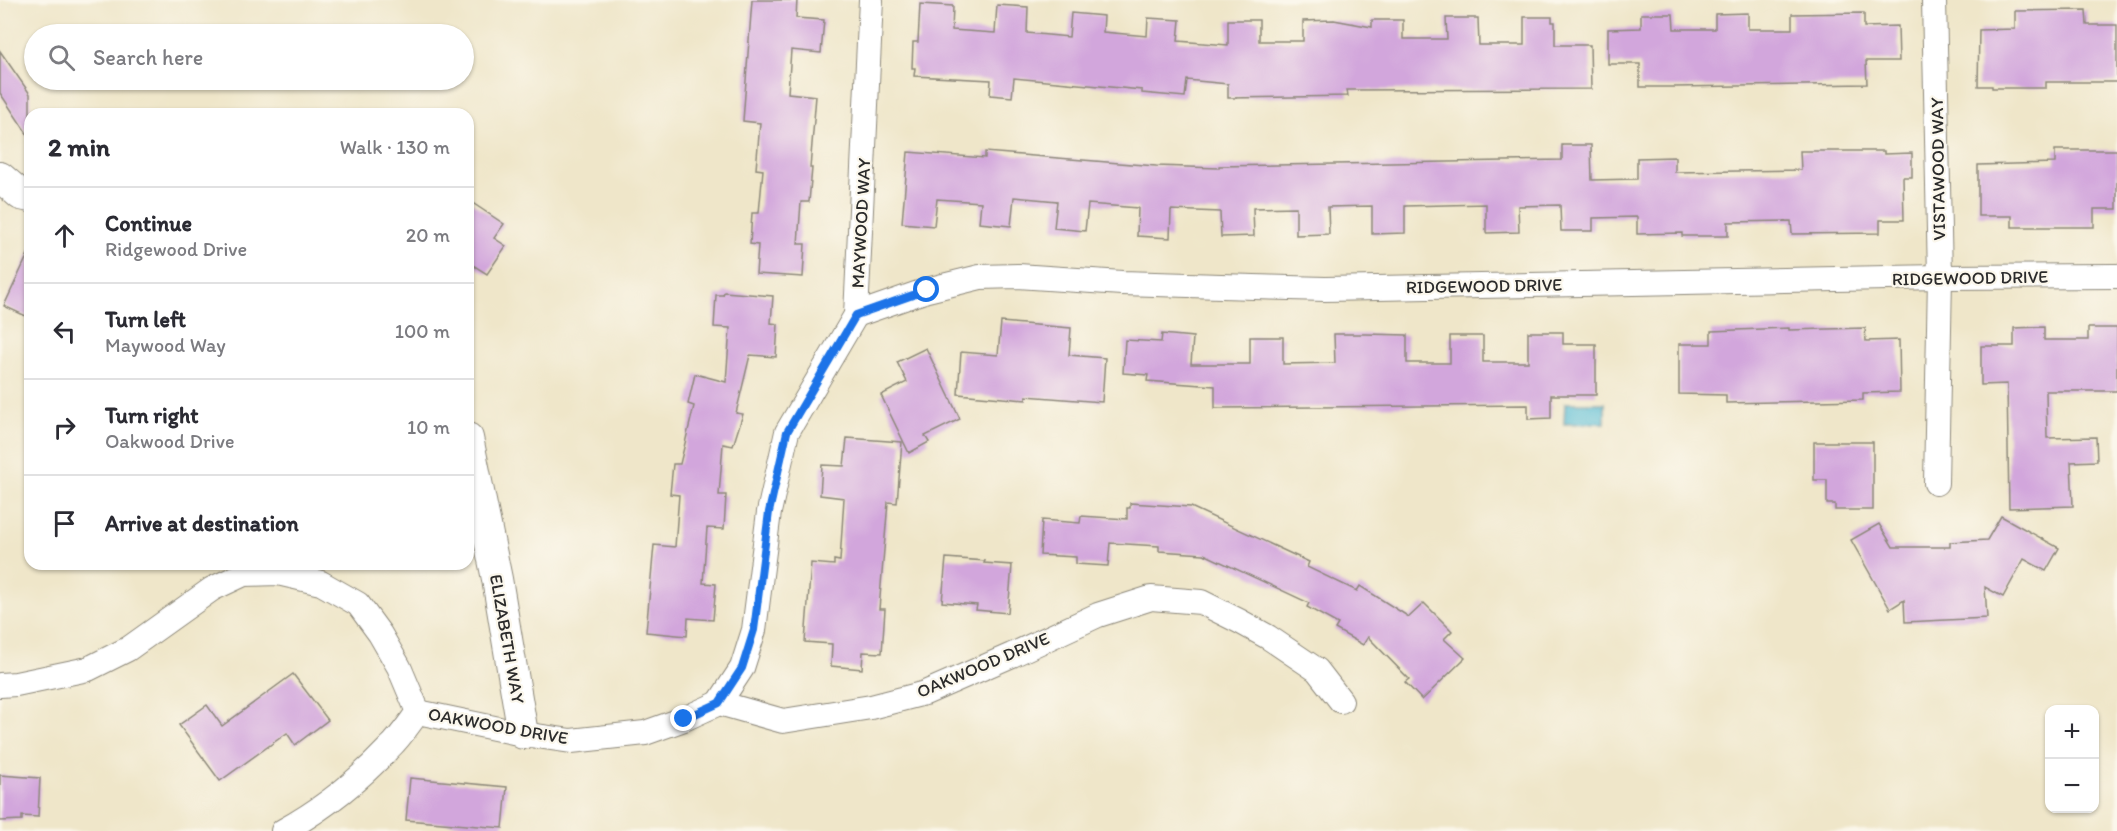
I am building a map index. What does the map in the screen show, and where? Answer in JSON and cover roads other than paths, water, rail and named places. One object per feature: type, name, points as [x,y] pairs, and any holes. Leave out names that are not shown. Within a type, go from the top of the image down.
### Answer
[{"type":"street","name":"MAYWOOD WAY","points":[[719,703],[742,668],[754,630],[769,512],[787,432],[856,315],[871,0]]},
{"type":"street","name":"VISTAWOOD WAY","points":[[1934,0],[1940,277],[1936,483]]},
{"type":"street","points":[[0,177],[24,196]]},
{"type":"street","name":"RIDGEWOOD DRIVE","points":[[856,315],[927,290],[980,277],[1018,276],[1122,284],[1325,289],[1940,277],[2117,276]]},
{"type":"street","name":"ELIZABETH WAY","points":[[474,467],[497,579],[523,734]]},
{"type":"street","points":[[0,685],[88,669],[128,650],[212,589],[244,574],[278,573],[321,583],[358,604],[385,642],[399,667],[418,712],[391,747],[364,772],[299,822],[283,831]]},
{"type":"street","name":"OAKWOOD DRIVE","points":[[418,712],[523,734],[571,741],[645,734],[719,703],[783,721],[871,706],[925,693],[1098,615],[1151,598],[1201,602],[1248,626],[1317,670],[1341,701]]},
{"type":"water","points":[[1565,403],[1605,403],[1605,423],[1564,424]]}]
